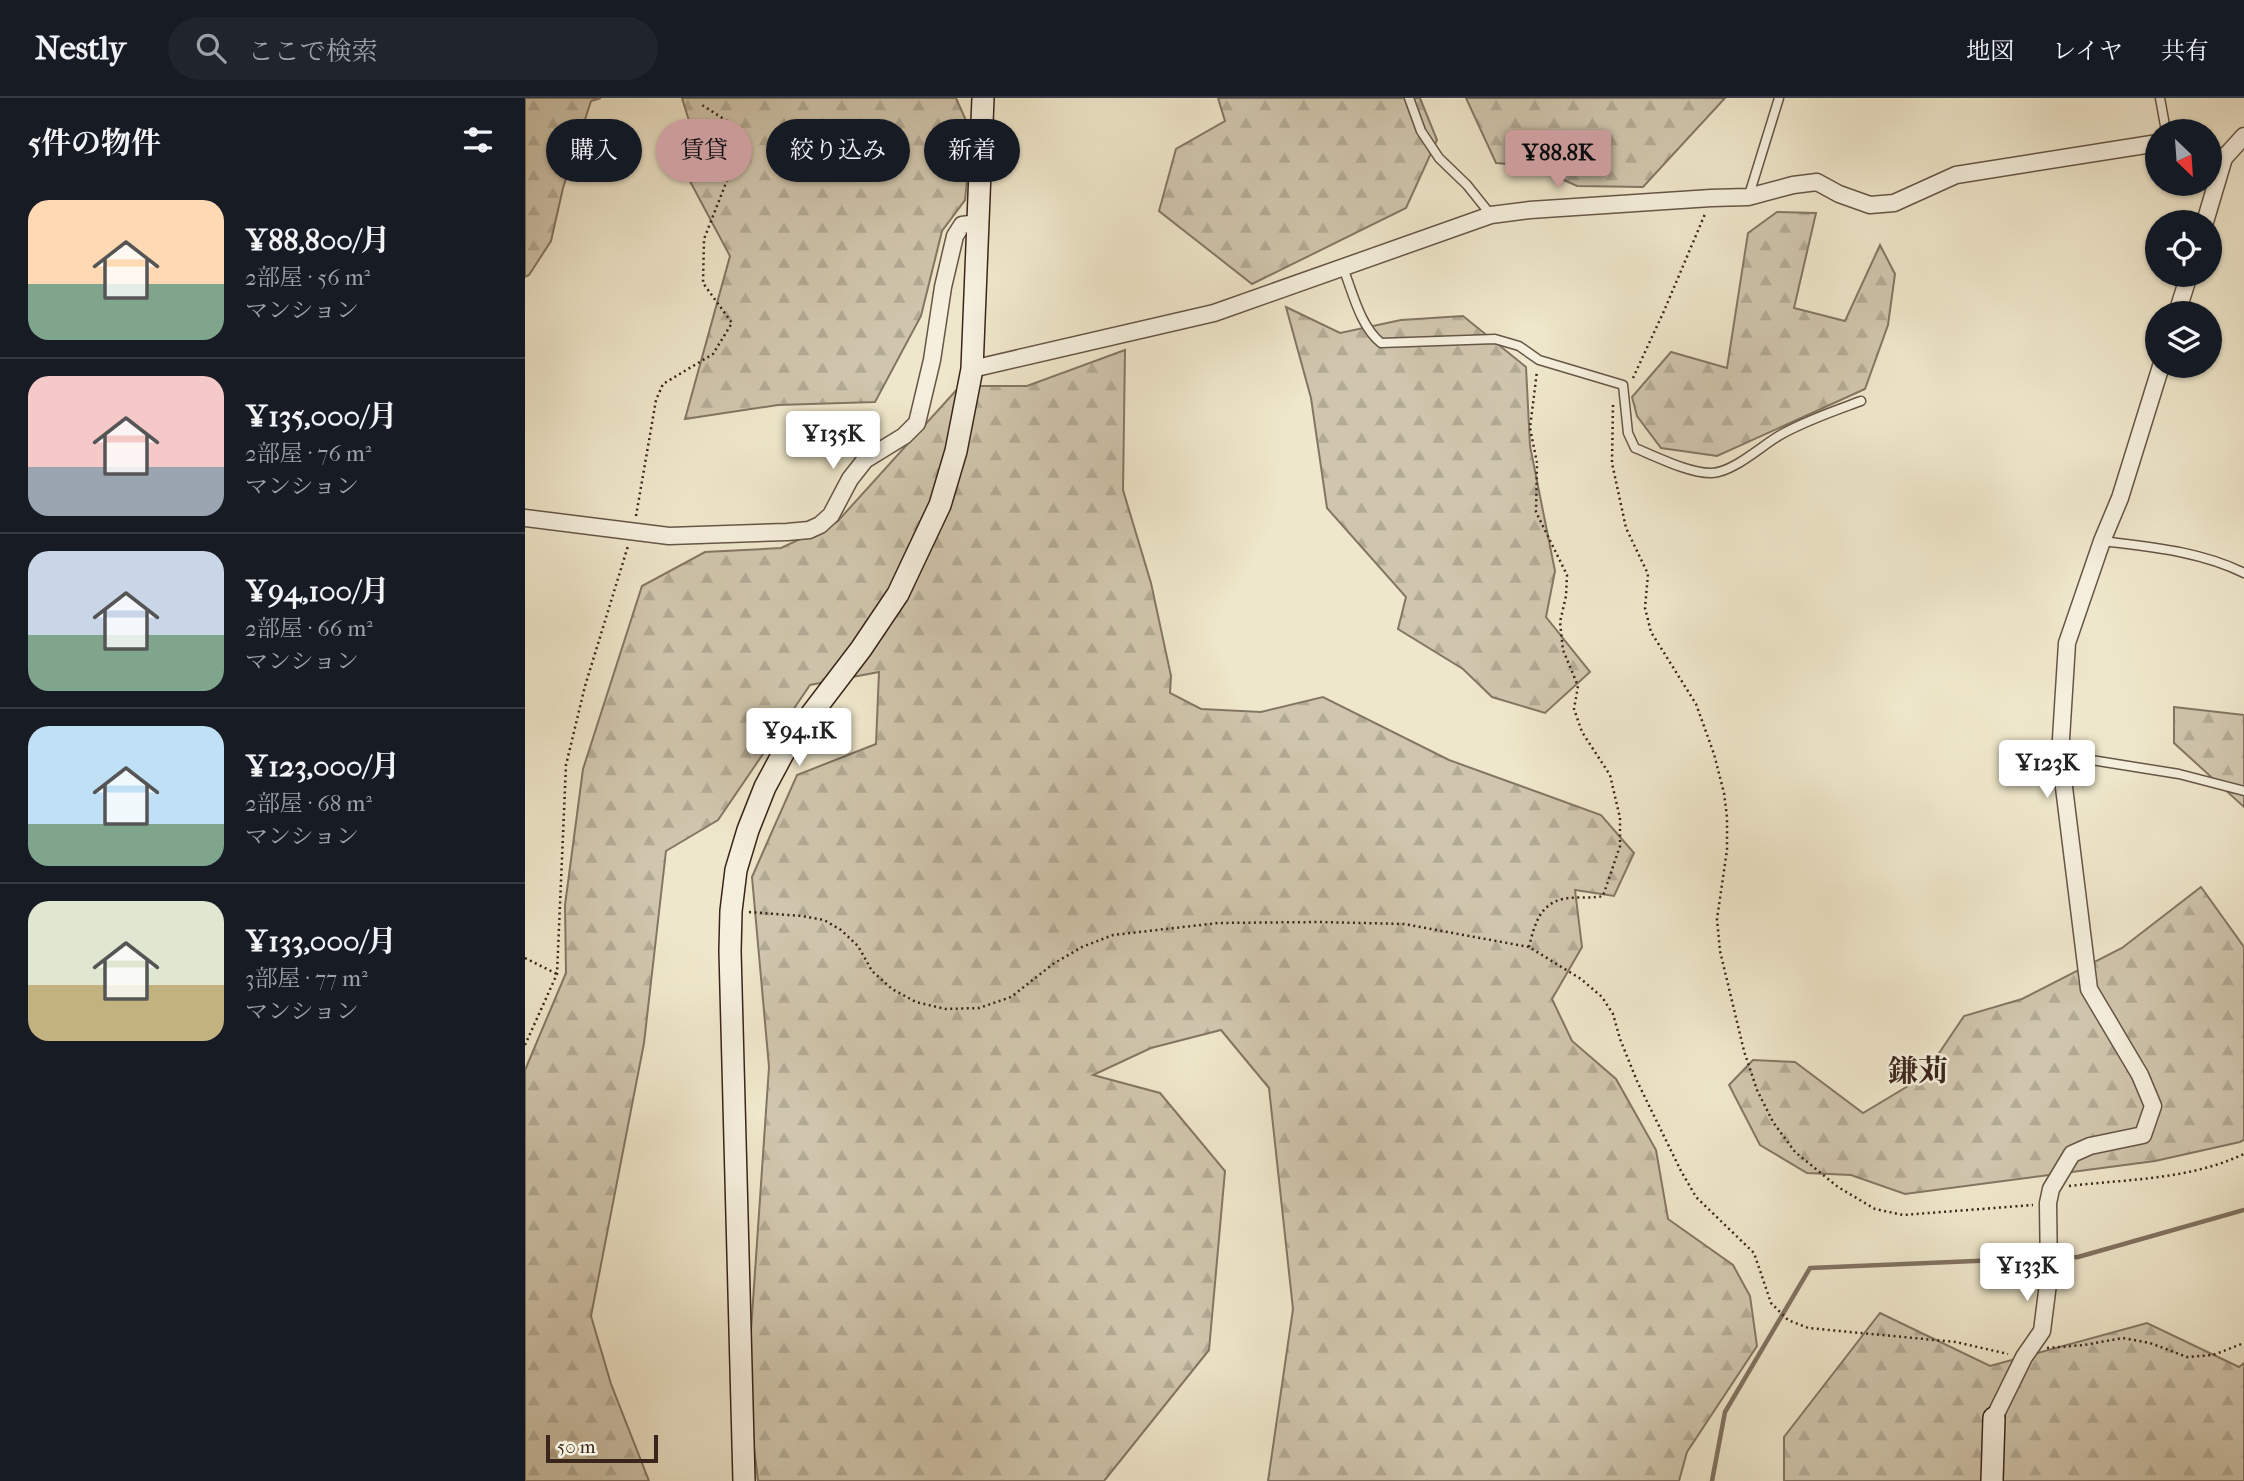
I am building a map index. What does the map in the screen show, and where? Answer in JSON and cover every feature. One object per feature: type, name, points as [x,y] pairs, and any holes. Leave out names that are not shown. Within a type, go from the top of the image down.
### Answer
[{"type":"street","points":[[744,1481],[733,1076],[731,911],[736,870],[765,787],[787,746],[861,649],[898,594],[940,505],[956,451],[972,369],[983,98]]},
{"type":"street","points":[[2223,151],[2244,136]]},
{"type":"street","points":[[972,369],[1214,313],[1491,215],[1529,210],[1748,197],[1793,185],[1817,183],[1870,205],[1894,203],[1956,175],[2145,145]]},
{"type":"street","points":[[525,518],[669,536],[809,530],[820,525],[831,515],[850,479],[865,460],[904,436],[917,423],[932,360],[943,287],[955,236],[961,225],[978,223]]},
{"type":"street","points":[[1992,1481],[1994,1418],[2024,1357],[2042,1331],[2049,1276],[2050,1196],[2072,1154],[2090,1146],[2143,1135],[2153,1106],[2140,1074],[2089,989],[2060,754],[2067,643],[2102,541],[2120,498],[2157,378]]},
{"type":"lane","points":[[1409,98],[1421,131],[1439,158],[1467,185],[1491,215]]},
{"type":"lane","points":[[1748,197],[1779,98]]},
{"type":"lane","points":[[2160,98],[2164,119]]},
{"type":"lane","points":[[1343,268],[1363,319],[1372,336],[1381,344],[1495,339],[1519,346],[1539,360],[1623,384],[1628,433],[1635,448],[1693,470],[1711,473],[1727,469],[1782,434],[1819,416],[1861,401]]},
{"type":"lane","points":[[2102,541],[2173,550],[2227,564],[2244,573]]},
{"type":"lane","points":[[2060,754],[2179,774],[2244,790]]},
{"type":"path","points":[[525,1045],[557,974],[566,765],[585,686],[633,533],[656,400],[663,384],[713,354],[732,323],[703,284],[704,239],[744,138],[738,128],[702,105]]},
{"type":"path","points":[[1711,198],[1678,280],[1634,376],[1623,384],[1613,401],[1612,463],[1626,528],[1648,574],[1645,608],[1651,632],[1696,704],[1721,780],[1727,817],[1727,850],[1717,919],[1720,951],[1744,1051],[1757,1090],[1773,1122],[1795,1152],[1838,1187],[1875,1209],[1903,1215],[2050,1196],[2166,1177],[2244,1154]]},
{"type":"path","points":[[1529,947],[1535,923],[1549,905],[1564,899],[1603,896],[1620,846],[1620,818],[1610,775],[1582,732],[1574,709],[1578,686],[1563,650],[1560,622],[1566,596],[1567,575],[1536,512],[1537,463],[1530,428],[1539,360]]},
{"type":"path","points":[[731,911],[824,920],[841,930],[858,946],[872,971],[892,989],[916,1002],[946,1009],[979,1008],[1011,997],[1052,964],[1082,947],[1113,935],[1217,923],[1404,924],[1529,947],[1581,979],[1602,997],[1613,1013],[1637,1081],[1696,1198],[1754,1253],[1771,1303],[1788,1320],[1808,1328],[1957,1342],[2024,1357],[2048,1348],[2123,1338],[2150,1343],[2187,1357],[2213,1355],[2244,1343]]},
{"type":"path","points":[[525,958],[557,974]]},
{"type":"green space","points":[[525,98],[601,98],[591,101],[585,119],[546,119],[546,182],[565,182],[551,241],[525,277]]},
{"type":"green space","points":[[682,98],[956,98],[965,119],[924,119],[924,182],[967,182],[965,200],[942,231],[921,316],[875,402],[778,405],[685,419],[730,256],[690,182],[752,182],[752,119],[688,119]]},
{"type":"green space","points":[[1218,98],[1420,98],[1437,140],[1406,208],[1252,284],[1159,211],[1176,149],[1225,121]]},
{"type":"green space","points":[[1466,98],[1725,98],[1643,187],[1577,186],[1533,166],[1496,163]]},
{"type":"green space","points":[[1777,212],[1816,213],[1794,308],[1845,321],[1880,245],[1895,274],[1888,325],[1865,389],[1717,456],[1661,448],[1637,416],[1632,397],[1671,352],[1727,368],[1748,233]]},
{"type":"green space","points":[[1286,307],[1340,333],[1401,320],[1463,316],[1526,367],[1530,446],[1555,571],[1546,617],[1590,672],[1545,713],[1492,697],[1463,669],[1398,629],[1406,597],[1327,508],[1311,398]]},
{"type":"green space","points":[[1125,350],[1123,490],[1151,583],[1171,676],[1170,693],[1201,709],[1261,712],[1323,697],[1449,760],[1601,815],[1634,853],[1614,896],[1575,890],[1582,947],[1552,999],[1572,1041],[1616,1079],[1656,1150],[1668,1219],[1733,1265],[1750,1296],[1757,1346],[1687,1452],[1679,1481],[1268,1481],[1293,1309],[1269,1088],[1221,1030],[1151,1048],[1093,1075],[1160,1093],[1225,1171],[1209,1350],[1104,1481],[758,1481],[747,1389],[769,1067],[752,877],[797,775],[876,744],[879,672],[810,685],[718,820],[666,851],[644,1043],[591,1316],[611,1384],[649,1481],[525,1481],[525,1070],[566,973],[565,905],[583,769],[642,586],[705,552],[781,548],[837,522],[960,386],[1027,386]]},
{"type":"green space","points":[[2174,707],[2244,715],[2244,807],[2174,743]]},
{"type":"green space","points":[[2201,887],[2244,947],[2244,1140],[2240,1142],[2155,1161],[1905,1194],[1851,1175],[1807,1173],[1760,1145],[1729,1085],[1753,1060],[1795,1062],[1863,1113],[1923,1077],[1964,1016],[2022,999],[2122,948]]},
{"type":"green space","points":[[1880,1313],[1990,1366],[2147,1323],[2239,1367],[2244,1363],[2244,1481],[1784,1481],[1784,1437]]},
{"type":"waterway","points":[[2053,1258],[2078,1257],[2244,1210]]},
{"type":"waterway","points":[[1712,1481],[1725,1412],[1810,1268],[2044,1258]]},
{"type":"district","name":"鎌苅","points":[[1918,1071]]}]
